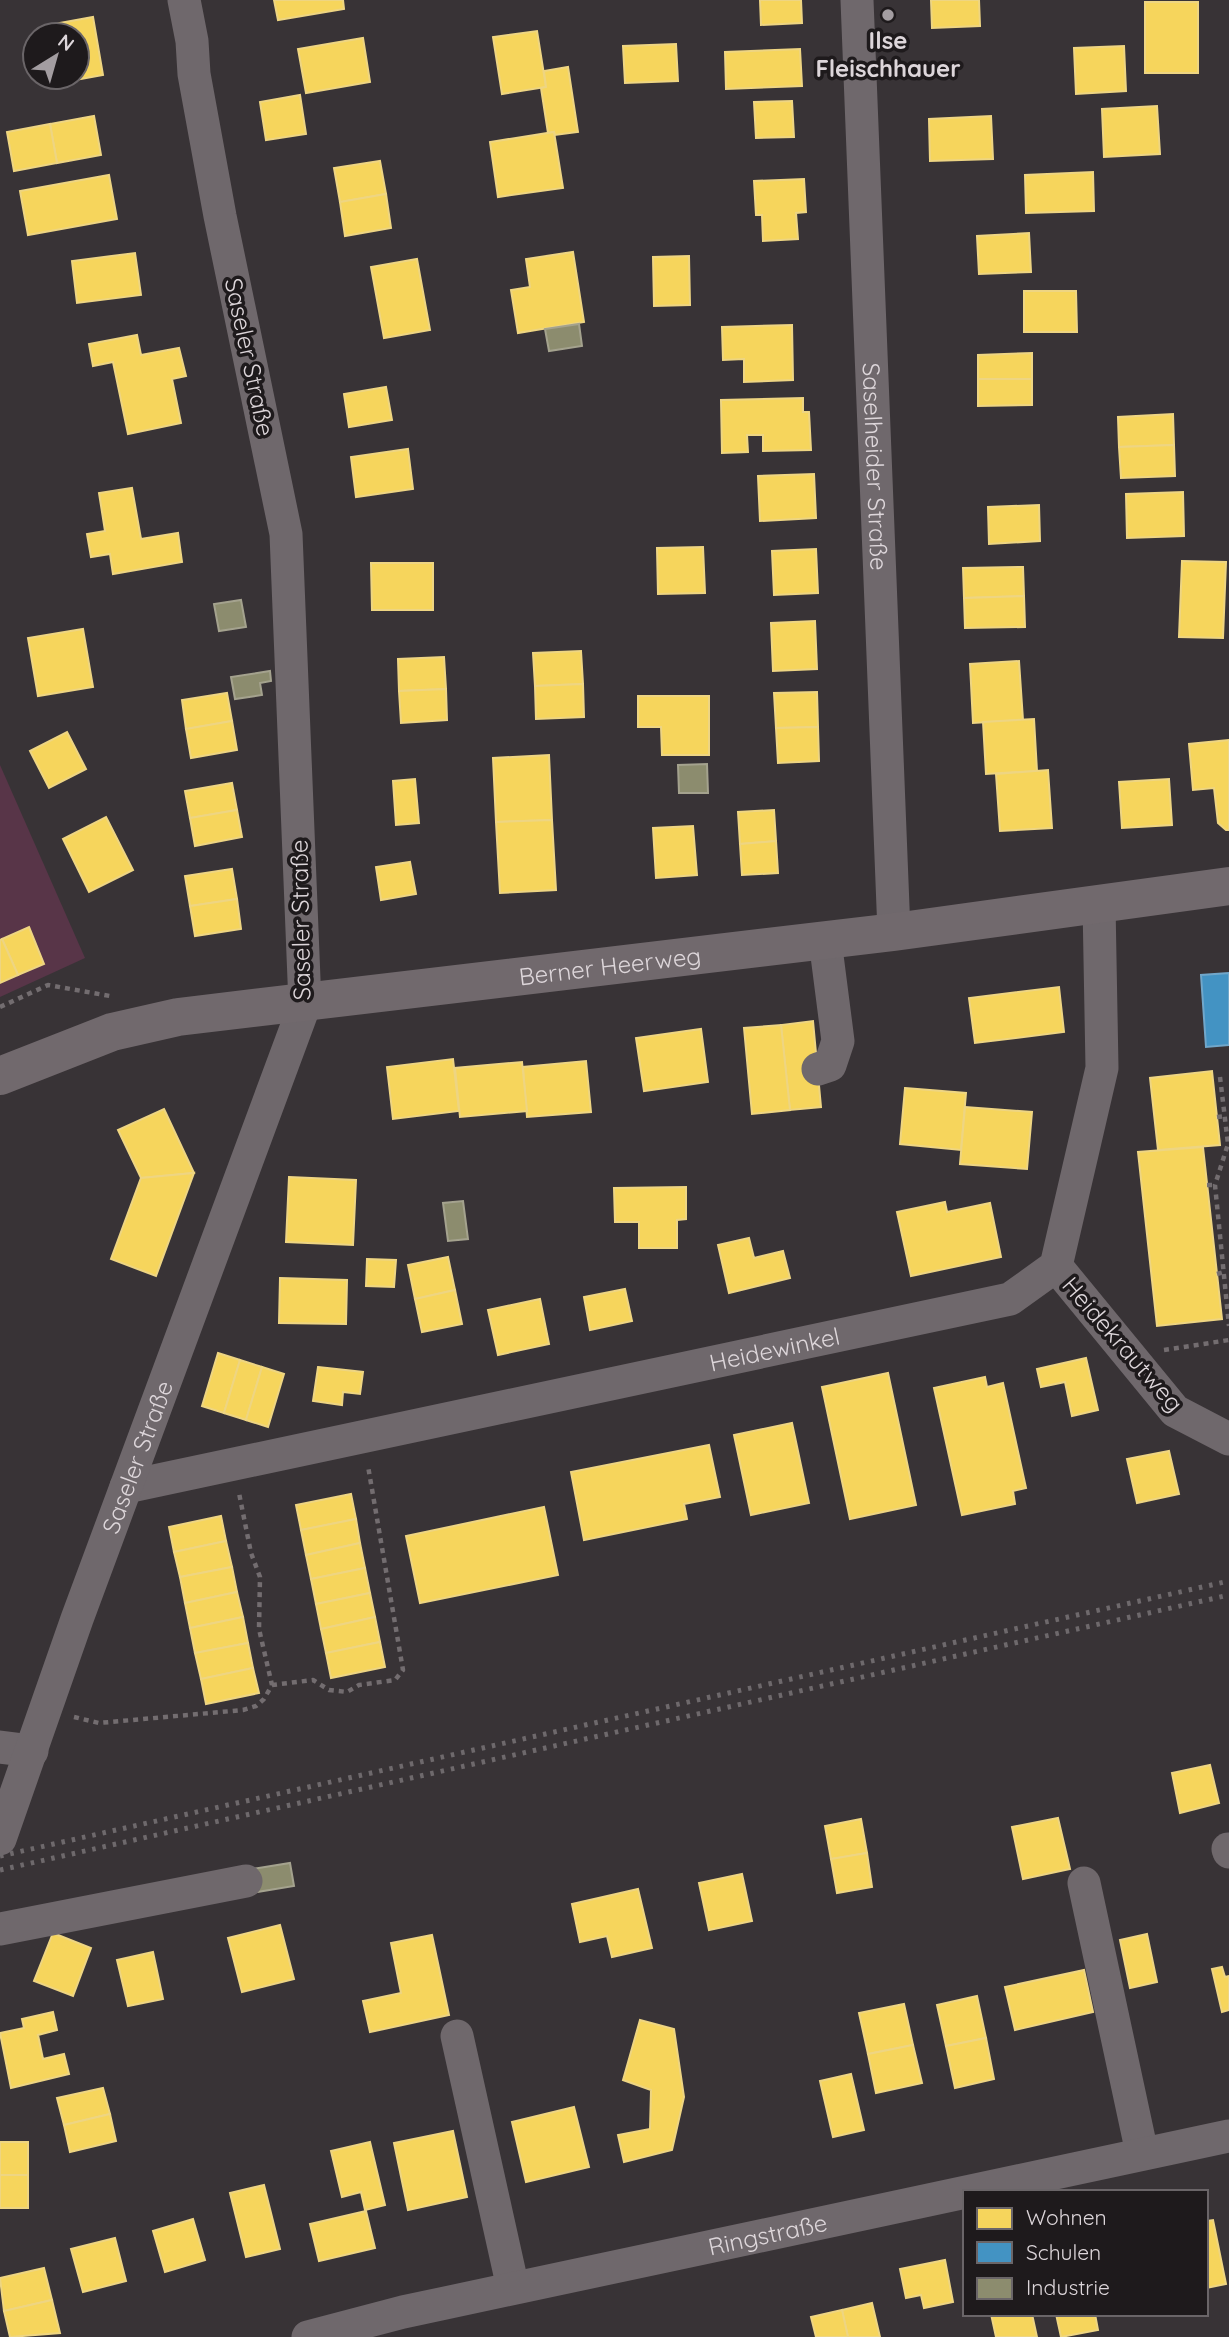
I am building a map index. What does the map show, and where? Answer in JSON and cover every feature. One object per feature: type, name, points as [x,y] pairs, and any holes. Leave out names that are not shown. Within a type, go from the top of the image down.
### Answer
[{"type":"main road","name":"Berner Heerweg","points":[[0,1076],[112,1032],[178,1017],[894,932],[1229,886]]},
{"type":"street","name":"Saseler Straße","points":[[0,1839],[18,1759],[46,1710],[125,1487],[305,1004],[286,534],[218,203],[194,74],[192,41],[184,0]]},
{"type":"street","name":"Saselheider Straße","points":[[857,0],[894,932]]},
{"type":"street","points":[[1056,1266],[1102,1068],[1099,904]]},
{"type":"street","points":[[818,1069],[830,1065],[838,1041],[825,940]]},
{"type":"street","name":"Heidekrautweg","points":[[1056,1266],[1175,1411],[1229,1439]]},
{"type":"street","name":"Heidewinkel","points":[[125,1487],[1010,1299],[1056,1266]]},
{"type":"street","points":[[0,1929],[246,1881]]},
{"type":"street","points":[[1084,1883],[1142,2153]]},
{"type":"street","points":[[457,2036],[513,2288]]},
{"type":"street","name":"Ringstraße","points":[[970,2190],[1229,2136]]},
{"type":"street","name":"Ringstraße","points":[[308,2337],[513,2288],[963,2191]]},
{"type":"path","points":[[1220,1077],[1228,1144],[1215,1185],[1229,1326]]},
{"type":"path","points":[[1217,1116],[1226,1116]]},
{"type":"path","points":[[1207,1185],[1215,1185]]},
{"type":"path","points":[[1217,1274],[1224,1272]]},
{"type":"path","points":[[1129,1356],[1229,1340]]},
{"type":"path","points":[[46,1710],[99,1723],[243,1710],[256,1706],[272,1685],[313,1681],[329,1690],[346,1692],[359,1685],[396,1680],[403,1670],[393,1629],[373,1491],[361,1437]]},
{"type":"path","points":[[232,1464],[246,1517],[251,1553],[260,1577],[259,1629],[272,1685]]},
{"type":"shaded area","points":[[0,765],[85,958],[0,997]]},
{"type":"building: Wohnen","points":[[274,0],[343,0],[344,9],[278,20]]},
{"type":"building: Wohnen","points":[[760,0],[801,0],[802,23],[761,25]]},
{"type":"building: Wohnen","points":[[931,0],[979,0],[980,26],[932,28]]},
{"type":"building: Wohnen","points":[[1145,2],[1198,2],[1198,73],[1145,73]]},
{"type":"building: Wohnen","points":[[93,17],[103,75],[91,77],[91,21],[71,21]]},
{"type":"building: Wohnen","points":[[537,31],[546,87],[502,94],[493,37]]},
{"type":"building: Wohnen","points":[[363,38],[370,82],[306,93],[298,49]]},
{"type":"building: Wohnen","points":[[676,44],[678,81],[625,83],[623,46]]},
{"type":"building: Wohnen","points":[[1124,46],[1126,91],[1076,94],[1074,48]]},
{"type":"building: Wohnen","points":[[800,49],[802,86],[726,89],[725,52]]},
{"type":"building: Wohnen","points":[[568,67],[578,132],[555,135],[554,132],[548,133],[541,88],[546,87],[544,71]]},
{"type":"building: Wohnen","points":[[300,95],[306,134],[266,140],[260,102]]},
{"type":"building: Wohnen","points":[[792,101],[794,137],[756,138],[754,102]]},
{"type":"building: Wohnen","points":[[1157,106],[1160,154],[1104,157],[1102,109]]},
{"type":"building: Wohnen","points":[[94,116],[101,155],[57,163],[50,124]]},
{"type":"building: Wohnen","points":[[991,116],[993,159],[930,161],[929,119]]},
{"type":"building: Wohnen","points":[[50,124],[57,163],[14,171],[7,132]]},
{"type":"building: Wohnen","points":[[554,132],[563,188],[498,197],[490,142]]},
{"type":"building: Wohnen","points":[[380,161],[386,194],[340,202],[334,168]]},
{"type":"building: Wohnen","points":[[1093,172],[1094,211],[1026,213],[1025,175]]},
{"type":"building: Wohnen","points":[[109,175],[117,219],[28,235],[20,191]]},
{"type":"building: Wohnen","points":[[804,179],[806,212],[796,213],[798,239],[763,241],[762,215],[756,215],[754,181]]},
{"type":"building: Wohnen","points":[[386,194],[391,228],[345,236],[340,202]]},
{"type":"building: Wohnen","points":[[1029,233],[1031,272],[979,274],[977,236]]},
{"type":"building: Wohnen","points":[[573,252],[584,322],[518,333],[511,290],[530,287],[526,259]]},
{"type":"building: Wohnen","points":[[135,253],[141,295],[77,303],[72,261]]},
{"type":"building: Wohnen","points":[[689,256],[690,305],[654,306],[653,257]]},
{"type":"building: Wohnen","points":[[417,259],[430,330],[384,338],[371,267]]},
{"type":"building: Wohnen","points":[[1024,291],[1076,291],[1077,332],[1024,332]]},
{"type":"building: Wohnen","points":[[792,325],[793,380],[744,382],[744,359],[723,360],[722,327]]},
{"type":"building: Wohnen","points":[[137,335],[141,355],[179,348],[186,376],[172,379],[181,423],[128,434],[113,362],[93,366],[89,344]]},
{"type":"building: Wohnen","points":[[1032,353],[1032,379],[978,379],[978,355]]},
{"type":"building: Wohnen","points":[[978,379],[1032,379],[1032,405],[978,406]]},
{"type":"building: Wohnen","points":[[386,387],[392,420],[349,427],[344,394]]},
{"type":"building: Wohnen","points":[[803,398],[803,412],[809,412],[811,450],[763,451],[763,435],[747,435],[748,452],[722,453],[721,400]]},
{"type":"building: Wohnen","points":[[1173,414],[1174,445],[1119,447],[1118,417]]},
{"type":"building: Wohnen","points":[[1174,445],[1175,476],[1121,478],[1119,447]]},
{"type":"building: Wohnen","points":[[408,449],[413,489],[356,497],[351,457]]},
{"type":"building: Wohnen","points":[[814,474],[816,518],[760,521],[758,476]]},
{"type":"building: Wohnen","points":[[132,488],[141,539],[178,533],[182,562],[113,574],[110,554],[91,557],[87,534],[105,531],[99,493]]},
{"type":"building: Wohnen","points":[[1183,492],[1184,536],[1127,538],[1126,494]]},
{"type":"building: Wohnen","points":[[1039,505],[1040,541],[989,544],[988,507]]},
{"type":"building: Wohnen","points":[[703,547],[705,593],[658,594],[657,548]]},
{"type":"building: Wohnen","points":[[816,549],[818,593],[774,595],[772,551]]},
{"type":"building: Wohnen","points":[[1182,561],[1226,562],[1223,638],[1179,637]]},
{"type":"building: Wohnen","points":[[371,563],[433,563],[433,610],[372,610]]},
{"type":"building: Wohnen","points":[[1023,567],[1024,596],[964,598],[963,568]]},
{"type":"building: Wohnen","points":[[1024,596],[1025,627],[965,628],[964,598]]},
{"type":"building: Wohnen","points":[[815,621],[817,669],[773,671],[771,623]]},
{"type":"building: Wohnen","points":[[83,629],[93,687],[38,696],[28,638]]},
{"type":"building: Wohnen","points":[[581,651],[583,684],[535,686],[533,653]]},
{"type":"building: Wohnen","points":[[444,657],[446,689],[399,691],[398,659]]},
{"type":"building: Wohnen","points":[[1019,661],[1023,720],[973,723],[970,664]]},
{"type":"building: Wohnen","points":[[583,684],[584,717],[536,719],[535,686]]},
{"type":"building: Wohnen","points":[[446,689],[447,720],[401,723],[399,691]]},
{"type":"building: Wohnen","points":[[817,692],[818,727],[776,728],[774,693]]},
{"type":"building: Wohnen","points":[[227,693],[232,721],[186,729],[182,700]]},
{"type":"building: Wohnen","points":[[638,696],[709,696],[709,755],[662,755],[661,727],[638,727]]},
{"type":"building: Wohnen","points":[[1034,719],[1037,771],[986,774],[983,722]]},
{"type":"building: Wohnen","points":[[232,721],[237,750],[191,758],[186,729]]},
{"type":"building: Wohnen","points":[[818,727],[819,761],[778,763],[776,728]]},
{"type":"building: Wohnen","points":[[67,732],[86,769],[49,788],[30,751]]},
{"type":"building: Wohnen","points":[[1229,740],[1229,830],[1226,830],[1218,823],[1214,788],[1193,790],[1189,744]]},
{"type":"building: Wohnen","points":[[549,755],[552,820],[496,822],[493,758]]},
{"type":"building: Wohnen","points":[[1048,770],[1052,828],[1000,831],[996,774]]},
{"type":"building: Wohnen","points":[[415,779],[419,823],[396,825],[393,781]]},
{"type":"building: Wohnen","points":[[1169,779],[1172,825],[1122,828],[1119,782]]},
{"type":"building: Wohnen","points":[[232,783],[237,810],[190,818],[185,791]]},
{"type":"building: Wohnen","points":[[237,810],[242,837],[195,846],[190,818]]},
{"type":"building: Wohnen","points":[[774,810],[776,841],[740,844],[738,812]]},
{"type":"building: Wohnen","points":[[106,817],[133,870],[89,892],[63,839]]},
{"type":"building: Wohnen","points":[[552,820],[556,890],[500,893],[496,822]]},
{"type":"building: Wohnen","points":[[693,826],[697,875],[656,878],[653,828]]},
{"type":"building: Wohnen","points":[[776,841],[778,873],[742,875],[740,844]]},
{"type":"building: Wohnen","points":[[410,862],[416,894],[381,900],[376,867]]},
{"type":"building: Wohnen","points":[[232,869],[237,899],[190,906],[185,876]]},
{"type":"building: Wohnen","points":[[237,899],[241,929],[195,936],[190,906]]},
{"type":"building: Wohnen","points":[[29,927],[44,964],[18,975],[2,939]]},
{"type":"building: Wohnen","points":[[2,939],[18,975],[0,983],[0,940]]},
{"type":"building: Wohnen","points":[[1059,987],[1064,1032],[975,1043],[969,998]]},
{"type":"building: Wohnen","points":[[813,1021],[821,1107],[790,1110],[781,1025]]},
{"type":"building: Wohnen","points":[[781,1025],[790,1110],[752,1114],[744,1028]]},
{"type":"building: Wohnen","points":[[701,1029],[708,1082],[644,1091],[636,1038]]},
{"type":"building: Wohnen","points":[[453,1059],[459,1111],[393,1119],[387,1067]]},
{"type":"building: Wohnen","points":[[586,1061],[591,1112],[527,1117],[523,1067]]},
{"type":"building: Wohnen","points":[[522,1062],[527,1111],[460,1117],[455,1068]]},
{"type":"building: Wohnen","points":[[1212,1071],[1220,1145],[1158,1150],[1150,1078]]},
{"type":"building: Wohnen","points":[[905,1088],[966,1093],[961,1150],[900,1144]]},
{"type":"building: Wohnen","points":[[965,1107],[1032,1112],[1027,1169],[960,1164]]},
{"type":"building: Wohnen","points":[[164,1109],[194,1173],[141,1178],[118,1130]]},
{"type":"building: Wohnen","points":[[1203,1147],[1222,1319],[1157,1326],[1138,1152]]},
{"type":"building: Wohnen","points":[[194,1173],[156,1276],[111,1259],[141,1178]]},
{"type":"building: Wohnen","points":[[289,1177],[356,1180],[353,1245],[286,1242]]},
{"type":"building: Wohnen","points":[[686,1187],[686,1219],[677,1220],[677,1248],[639,1248],[639,1222],[615,1222],[614,1188]]},
{"type":"building: Wohnen","points":[[945,1202],[947,1212],[990,1203],[1001,1257],[911,1276],[897,1212]]},
{"type":"building: Wohnen","points":[[749,1238],[754,1258],[783,1251],[790,1278],[729,1293],[718,1245]]},
{"type":"building: Wohnen","points":[[448,1257],[455,1290],[415,1299],[408,1265]]},
{"type":"building: Wohnen","points":[[367,1259],[396,1260],[394,1287],[366,1286]]},
{"type":"building: Wohnen","points":[[280,1278],[347,1280],[346,1324],[279,1323]]},
{"type":"building: Wohnen","points":[[625,1289],[632,1321],[590,1330],[584,1297]]},
{"type":"building: Wohnen","points":[[455,1290],[462,1324],[422,1332],[415,1299]]},
{"type":"building: Wohnen","points":[[540,1299],[549,1344],[498,1355],[488,1310]]},
{"type":"building: Wohnen","points":[[218,1353],[240,1360],[224,1413],[202,1406]]},
{"type":"building: Wohnen","points":[[1086,1358],[1098,1410],[1072,1416],[1065,1382],[1041,1387],[1037,1369]]},
{"type":"building: Wohnen","points":[[240,1360],[262,1367],[246,1420],[224,1413]]},
{"type":"building: Wohnen","points":[[262,1367],[284,1374],[268,1427],[246,1420]]},
{"type":"building: Wohnen","points":[[318,1367],[363,1372],[360,1394],[343,1392],[342,1405],[313,1401]]},
{"type":"building: Wohnen","points":[[888,1373],[916,1505],[850,1519],[822,1387]]},
{"type":"building: Wohnen","points":[[985,1377],[987,1387],[1003,1383],[1026,1488],[1013,1491],[1015,1504],[962,1515],[934,1388]]},
{"type":"building: Wohnen","points":[[792,1423],[809,1503],[751,1515],[734,1435]]},
{"type":"building: Wohnen","points":[[709,1445],[720,1497],[684,1504],[687,1519],[584,1540],[571,1472]]},
{"type":"building: Wohnen","points":[[1169,1451],[1179,1494],[1137,1503],[1127,1459]]},
{"type":"building: Wohnen","points":[[351,1494],[356,1519],[301,1530],[296,1505]]},
{"type":"building: Wohnen","points":[[544,1507],[558,1575],[420,1603],[406,1536]]},
{"type":"building: Wohnen","points":[[221,1516],[226,1541],[174,1552],[169,1527]]},
{"type":"building: Wohnen","points":[[356,1519],[360,1543],[306,1555],[301,1530]]},
{"type":"building: Wohnen","points":[[226,1541],[232,1567],[180,1577],[174,1552]]},
{"type":"building: Wohnen","points":[[360,1543],[365,1568],[311,1579],[306,1555]]},
{"type":"building: Wohnen","points":[[232,1567],[237,1592],[185,1603],[180,1577]]},
{"type":"building: Wohnen","points":[[365,1568],[370,1593],[316,1604],[311,1579]]},
{"type":"building: Wohnen","points":[[237,1592],[243,1617],[190,1628],[185,1603]]},
{"type":"building: Wohnen","points":[[370,1593],[375,1617],[321,1629],[316,1604]]},
{"type":"building: Wohnen","points":[[243,1617],[248,1643],[195,1653],[190,1628]]},
{"type":"building: Wohnen","points":[[375,1617],[380,1642],[326,1653],[321,1629]]},
{"type":"building: Wohnen","points":[[380,1642],[385,1667],[331,1678],[326,1653]]},
{"type":"building: Wohnen","points":[[248,1643],[253,1668],[201,1679],[195,1653]]},
{"type":"building: Wohnen","points":[[253,1668],[259,1693],[206,1704],[201,1679]]},
{"type":"building: Wohnen","points":[[1210,1765],[1219,1803],[1180,1813],[1172,1773]]},
{"type":"building: Wohnen","points":[[1058,1818],[1070,1869],[1023,1879],[1012,1827]]},
{"type":"building: Wohnen","points":[[861,1819],[867,1853],[831,1859],[825,1826]]},
{"type":"building: Wohnen","points":[[867,1853],[872,1887],[837,1893],[831,1859]]},
{"type":"building: Wohnen","points":[[742,1874],[752,1921],[709,1930],[699,1883]]},
{"type":"building: Wohnen","points":[[638,1889],[652,1948],[612,1957],[607,1936],[580,1942],[572,1904]]},
{"type":"building: Wohnen","points":[[280,1925],[294,1979],[242,1992],[228,1938]]},
{"type":"building: Wohnen","points":[[53,1933],[91,1948],[73,1996],[34,1981]]},
{"type":"building: Wohnen","points":[[1147,1934],[1157,1982],[1130,1988],[1120,1940]]},
{"type":"building: Wohnen","points":[[432,1935],[449,2015],[370,2032],[363,2001],[401,1993],[391,1943]]},
{"type":"building: Wohnen","points":[[153,1952],[163,1999],[128,2006],[117,1960]]},
{"type":"building: Wohnen","points":[[1222,1967],[1225,1977],[1229,1976],[1229,2010],[1222,2012],[1212,1969]]},
{"type":"building: Wohnen","points":[[1084,1970],[1093,2012],[1015,2030],[1005,1987]]},
{"type":"building: Wohnen","points":[[977,1996],[986,2038],[946,2046],[937,2005]]},
{"type":"building: Wohnen","points":[[904,2004],[913,2045],[868,2054],[859,2013]]},
{"type":"building: Wohnen","points":[[53,2012],[57,2030],[38,2035],[43,2059],[64,2054],[69,2074],[11,2088],[0,2033],[24,2028],[22,2019]]},
{"type":"building: Wohnen","points":[[640,2020],[674,2029],[684,2097],[672,2150],[624,2162],[618,2135],[650,2129],[651,2090],[623,2080]]},
{"type":"building: Wohnen","points":[[986,2038],[994,2079],[955,2088],[946,2046]]},
{"type":"building: Wohnen","points":[[913,2045],[922,2083],[876,2093],[868,2054]]},
{"type":"building: Wohnen","points":[[851,2074],[864,2130],[833,2137],[820,2081]]},
{"type":"building: Wohnen","points":[[103,2088],[110,2114],[64,2125],[57,2098]]},
{"type":"building: Wohnen","points":[[574,2107],[589,2167],[526,2182],[512,2122]]},
{"type":"building: Wohnen","points":[[110,2114],[116,2141],[70,2152],[64,2125]]},
{"type":"building: Wohnen","points":[[453,2131],[467,2197],[408,2210],[394,2143]]},
{"type":"building: Wohnen","points":[[0,2142],[28,2142],[28,2175],[0,2175]]},
{"type":"building: Wohnen","points":[[370,2142],[385,2205],[365,2210],[361,2192],[342,2197],[331,2151]]},
{"type":"building: Wohnen","points":[[0,2175],[28,2175],[28,2208],[0,2208]]},
{"type":"building: Wohnen","points":[[264,2185],[280,2249],[246,2257],[230,2193]]},
{"type":"building: Wohnen","points":[[366,2211],[375,2248],[319,2261],[310,2224]]},
{"type":"building: Wohnen","points":[[193,2219],[205,2260],[165,2272],[153,2231]]},
{"type":"building: Wohnen","points":[[1213,2220],[1226,2284],[1208,2288],[1208,2221]]},
{"type":"building: Wohnen","points":[[115,2238],[126,2281],[83,2292],[71,2249]]},
{"type":"building: Wohnen","points":[[945,2260],[953,2302],[924,2308],[921,2295],[906,2298],[900,2269]]},
{"type":"building: Wohnen","points":[[44,2268],[52,2300],[4,2311],[0,2278]]},
{"type":"building: Wohnen","points":[[52,2300],[60,2333],[10,2337],[4,2311]]},
{"type":"building: Wohnen","points":[[872,2303],[880,2337],[848,2337],[842,2310]]},
{"type":"building: Wohnen","points":[[842,2310],[848,2337],[816,2337],[811,2317]]},
{"type":"building: Wohnen","points":[[991,2316],[1032,2316],[1037,2337],[996,2337]]},
{"type":"building: Wohnen","points":[[1056,2316],[1095,2316],[1098,2330],[1061,2337]]},
{"type":"building: Schulen","points":[[1229,973],[1229,1045],[1206,1047],[1201,975]]},
{"type":"building: Industrie","points":[[579,324],[582,346],[549,351],[545,329]]},
{"type":"building: Industrie","points":[[241,600],[246,627],[219,631],[214,604]]},
{"type":"building: Industrie","points":[[270,671],[271,681],[260,683],[262,695],[235,699],[231,677]]},
{"type":"building: Industrie","points":[[707,764],[708,793],[679,793],[678,765]]},
{"type":"building: Industrie","points":[[463,1201],[468,1239],[448,1241],[443,1203]]},
{"type":"building: Industrie","points":[[290,1863],[294,1886],[257,1892],[253,1869]]},
{"type":"railway","points":[[0,1856],[1229,1581]]},
{"type":"railway","points":[[0,1870],[1229,1595]]},
{"type":"place","name":"Ilse Fleischhauer","points":[[888,15]]}]
